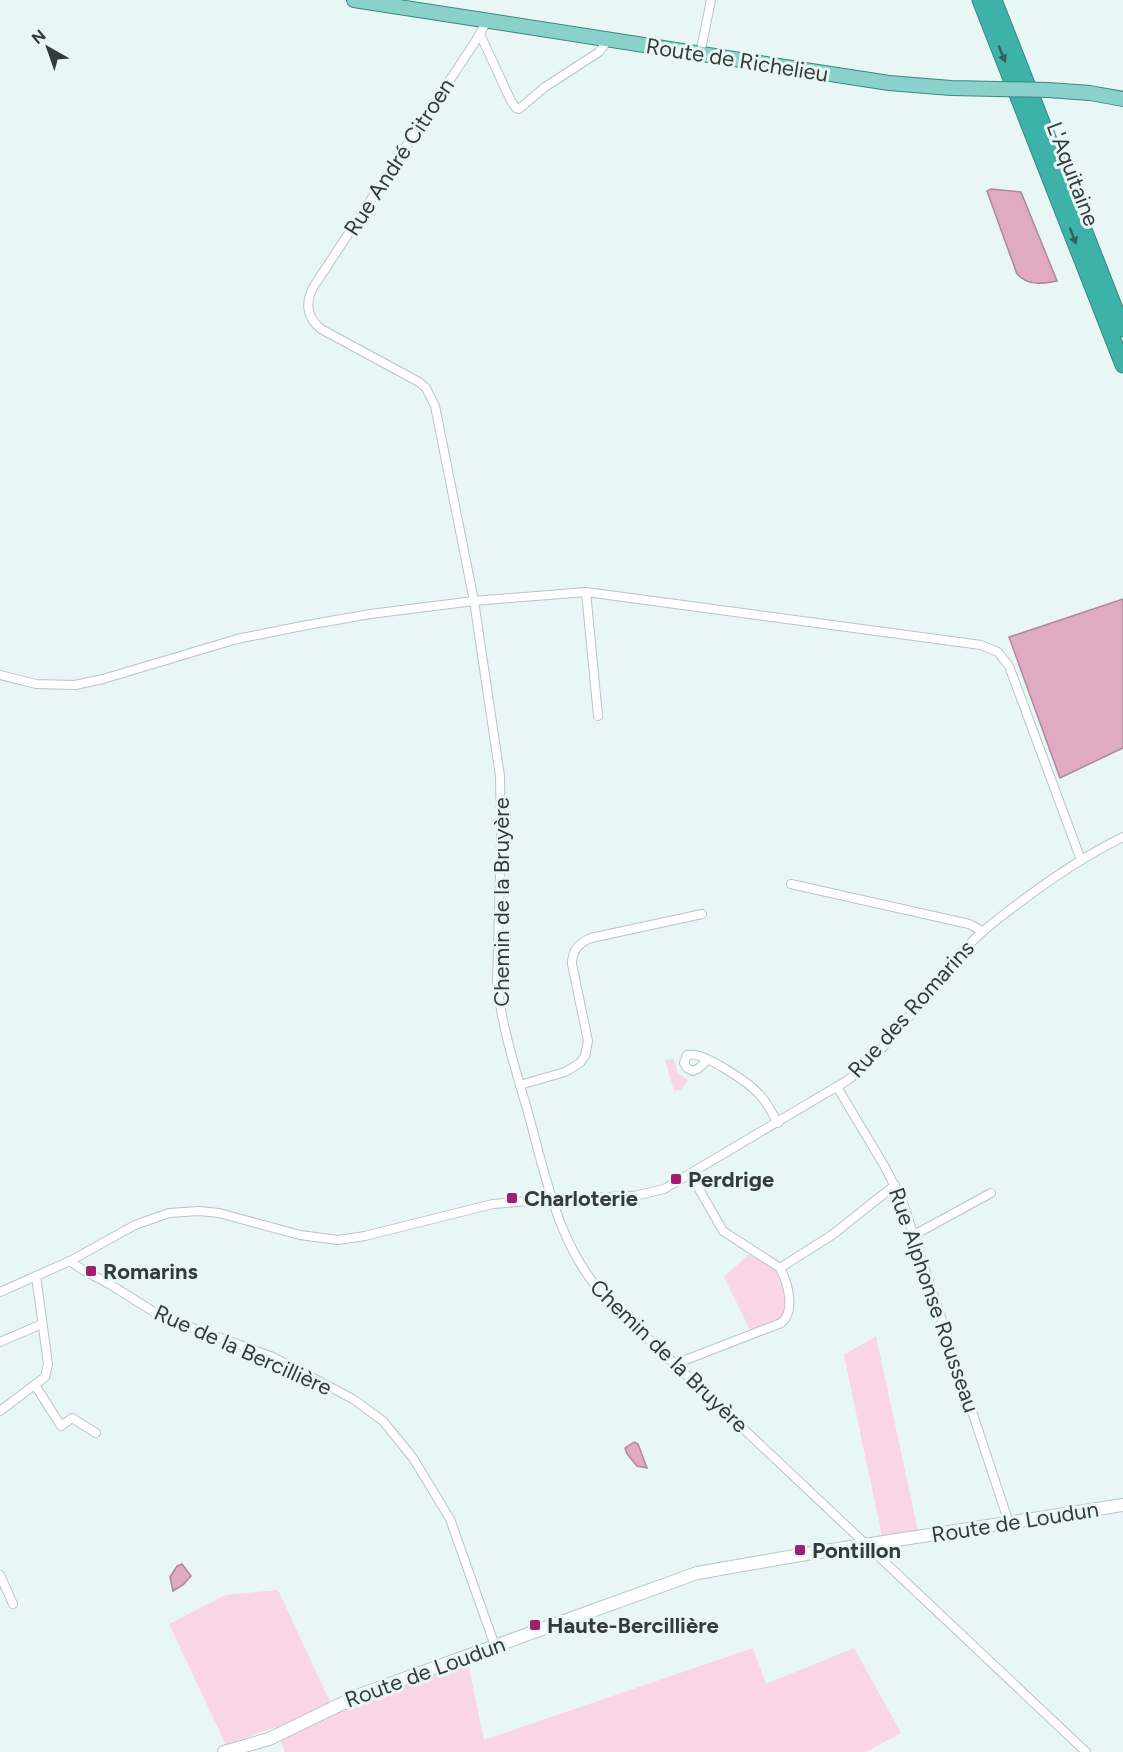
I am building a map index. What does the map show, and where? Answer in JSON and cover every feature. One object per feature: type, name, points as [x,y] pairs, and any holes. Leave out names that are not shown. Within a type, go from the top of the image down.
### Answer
[{"type":"highway","name":"L'Aquitaine","points":[[980,0],[1123,365]]},
{"type":"highway","name":"L'Aquitaine","points":[[993,0],[1123,329]]},
{"type":"main road","name":"Route de Richelieu","points":[[354,0],[889,83],[951,88],[1072,91],[1123,99]]},
{"type":"main road","name":"Route de Loudun","points":[[224,1752],[256,1744],[285,1732],[342,1702],[698,1573],[728,1566],[1123,1505]]},
{"type":"street","points":[[699,54],[711,0]]},
{"type":"street","name":"Rue André Citroen","points":[[310,294],[487,21]]},
{"type":"street","points":[[480,34],[511,101],[519,109],[545,87],[599,52],[608,40]]},
{"type":"street","name":"Chemin de la Bruyère","points":[[310,294],[309,315],[321,329],[410,376],[426,388],[431,397],[440,429],[474,601],[500,776],[501,836],[497,984],[503,1023],[552,1199],[565,1237],[578,1262],[596,1288],[1086,1752]]},
{"type":"street","points":[[586,592],[598,716]]},
{"type":"street","points":[[0,675],[36,684],[64,686],[86,683],[210,646],[370,614],[474,601],[586,592],[981,645],[990,648],[1004,658],[1009,666],[1081,860]]},
{"type":"street","name":"Rue des Romarins","points":[[0,1292],[70,1261],[135,1225],[169,1213],[199,1211],[219,1214],[300,1235],[338,1240],[365,1236],[482,1206],[552,1199],[645,1195],[664,1189],[837,1087],[871,1060],[982,931],[1081,860],[1123,837]]},
{"type":"street","points":[[790,884],[969,924],[982,931]]},
{"type":"street","points":[[520,1084],[565,1072],[580,1064],[585,1056],[588,1041],[572,964],[573,952],[580,944],[591,938],[702,914]]},
{"type":"street","points":[[707,1060],[751,1087],[764,1100],[778,1122]]},
{"type":"street","name":"Rue Alphonse Rousseau","points":[[837,1087],[895,1185],[914,1235],[1009,1523]]},
{"type":"street","points":[[675,1364],[781,1323],[789,1315],[790,1306],[780,1268],[723,1232],[691,1175]]},
{"type":"street","points":[[780,1268],[832,1235],[895,1185]]},
{"type":"street","points":[[914,1235],[991,1194]]},
{"type":"street","name":"Rue de la Bercillière","points":[[70,1261],[162,1317],[281,1361],[352,1399],[383,1421],[413,1458],[450,1519],[495,1646]]},
{"type":"street","points":[[0,1411],[45,1377],[48,1368],[36,1276]]},
{"type":"street","points":[[0,1342],[42,1324]]},
{"type":"street","points":[[35,1385],[61,1426],[72,1418],[96,1433]]},
{"type":"street","points":[[0,1575],[13,1604]]},
{"type":"shaded area","points":[[991,189],[1021,192],[1057,281],[1031,282],[1017,274],[987,191]]},
{"type":"shaded area","points":[[1123,599],[1123,748],[1060,778],[1009,637]]},
{"type":"shaded area","points":[[674,1059],[678,1074],[688,1080],[682,1089],[674,1091],[665,1060]]},
{"type":"shaded area","points":[[749,1254],[768,1264],[778,1273],[785,1299],[783,1318],[751,1332],[724,1277]]},
{"type":"shaded area","points":[[876,1336],[918,1531],[882,1536],[844,1355]]},
{"type":"shaded area","points":[[634,1442],[638,1444],[647,1468],[637,1466],[627,1454],[625,1448]]},
{"type":"shaded area","points":[[182,1564],[191,1576],[173,1591],[170,1577],[177,1566]]},
{"type":"shaded area","points":[[278,1590],[332,1706],[468,1663],[484,1740],[753,1648],[766,1684],[854,1648],[901,1733],[866,1752],[285,1752],[275,1727],[226,1745],[169,1624],[226,1595]]},
{"type":"place","name":"Perdrige","points":[[676,1179]]},
{"type":"place","name":"Charloterie","points":[[512,1198]]},
{"type":"place","name":"Romarins","points":[[91,1271]]},
{"type":"place","name":"Pontillon","points":[[800,1550]]},
{"type":"place","name":"Haute-Bercillière","points":[[535,1625]]}]
